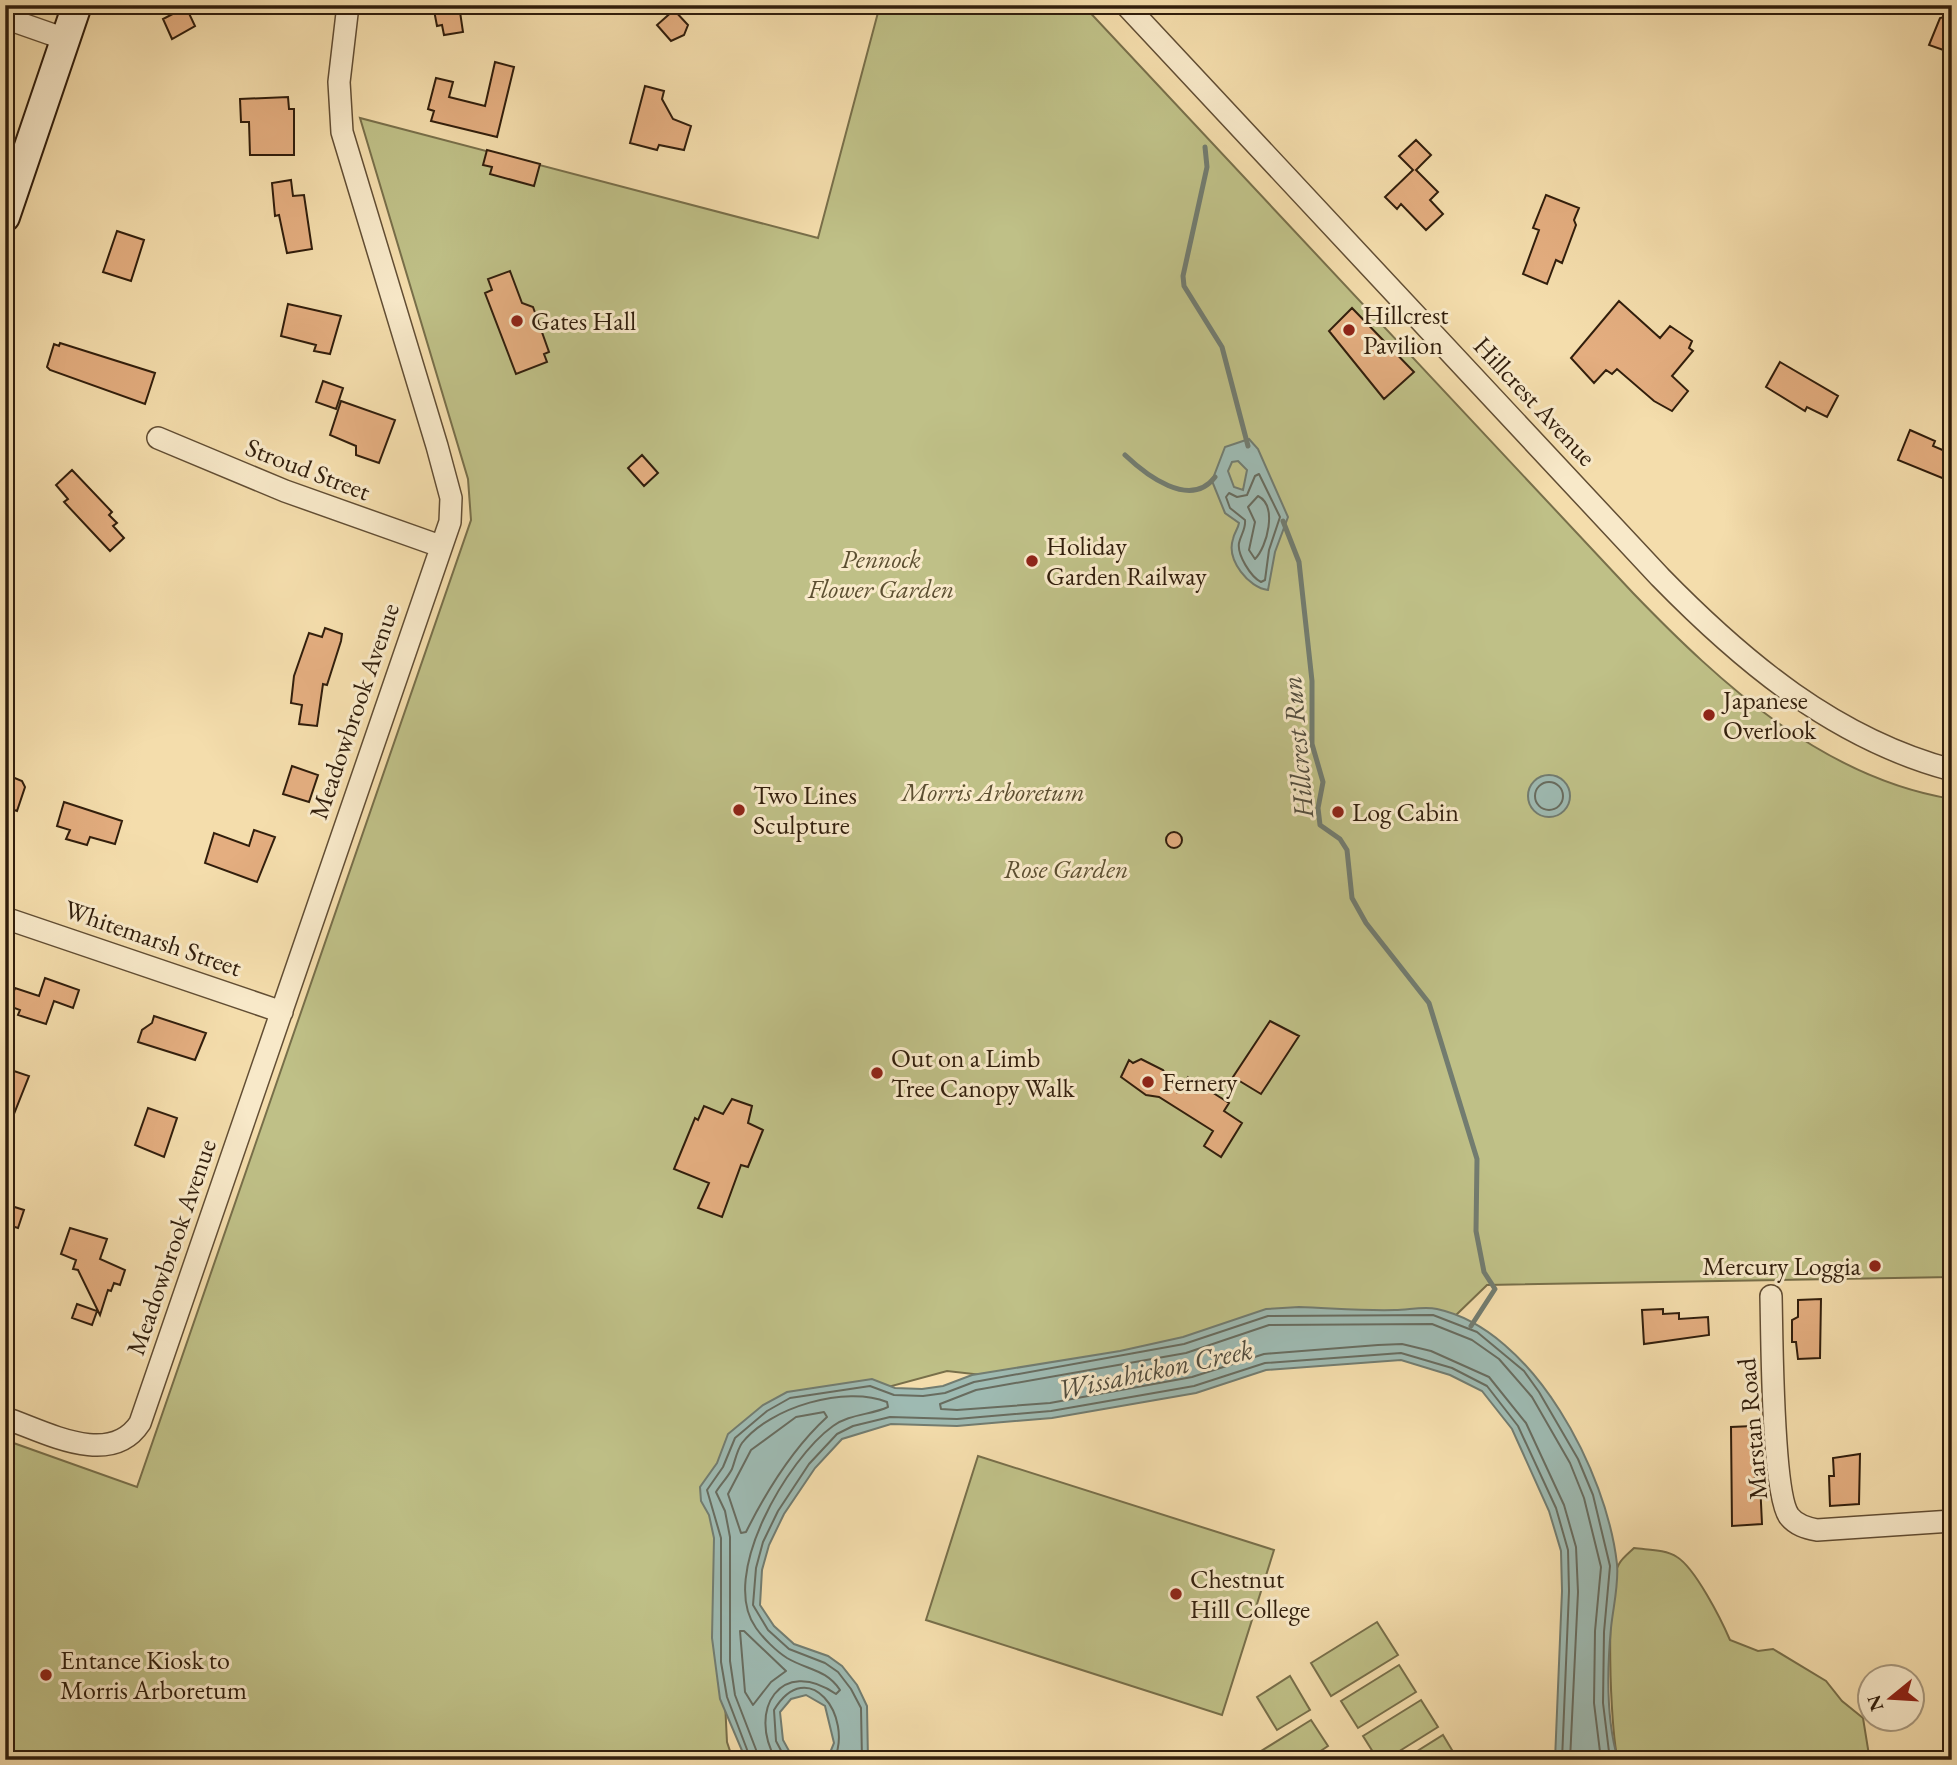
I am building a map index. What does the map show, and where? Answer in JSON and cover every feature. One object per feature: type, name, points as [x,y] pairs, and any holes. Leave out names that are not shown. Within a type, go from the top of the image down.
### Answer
[{"type":"street","points":[[5,217],[77,5]]},
{"type":"street","name":"Meadowbrook Avenue","points":[[5,1418],[73,1441],[103,1446],[126,1439],[139,1423],[452,510],[449,490],[339,117],[339,82],[348,5]]},
{"type":"street","name":"Hillcrest Avenue","points":[[1126,5],[1660,577],[1724,641],[1790,693],[1857,734],[1912,759],[1952,770]]},
{"type":"street","points":[[5,18],[65,39]]},
{"type":"street","name":"Stroud Street","points":[[158,438],[285,491],[440,546]]},
{"type":"street","name":"Whitemarsh Street","points":[[5,918],[282,1012]]},
{"type":"street","name":"Marstan Road","points":[[1771,1296],[1779,1461],[1782,1494],[1789,1516],[1807,1528],[1817,1530],[1952,1521]]},
{"type":"green space","name":"Morris Arboretum","points":[[880,5],[1083,5],[1633,593],[1702,661],[1777,722],[1818,749],[1860,771],[1905,788],[1952,799],[1952,1277],[1487,1285],[1455,1316],[1081,1386],[947,1371],[836,1401],[722,1642],[727,1742],[733,1760],[5,1760],[5,1440],[137,1487],[471,520],[468,479],[360,118],[818,238]]},
{"type":"green space","points":[[978,1456],[1274,1550],[1222,1715],[926,1620]]},
{"type":"green space","points":[[1634,1548],[1667,1552],[1677,1557],[1692,1572],[1707,1595],[1730,1640],[1758,1651],[1773,1649],[1826,1681],[1842,1701],[1856,1712],[1856,1734],[1866,1734],[1869,1755],[1861,1760],[1618,1760],[1611,1691],[1610,1628],[1615,1578],[1624,1558]]},
{"type":"green space","points":[[1377,1622],[1398,1655],[1331,1696],[1311,1663]]},
{"type":"green space","points":[[1399,1665],[1416,1692],[1358,1728],[1341,1701]]},
{"type":"green space","points":[[1290,1676],[1310,1710],[1277,1730],[1257,1697]]},
{"type":"green space","points":[[1421,1700],[1438,1727],[1385,1760],[1378,1760],[1363,1736]]},
{"type":"green space","points":[[1311,1720],[1328,1746],[1307,1760],[1256,1760],[1253,1756]]},
{"type":"green space","points":[[1443,1735],[1458,1760],[1403,1760]]},
{"type":"water","points":[[1249,439],[1258,449],[1288,517],[1275,552],[1268,590],[1247,579],[1233,556],[1233,539],[1239,523],[1225,513],[1212,481],[1225,447]],"holes":[[[1238,461],[1247,470],[1243,490],[1234,487],[1228,471],[1232,462]]]},
{"type":"water","points":[[1549,775],[1564,781],[1570,796],[1564,811],[1549,817],[1534,811],[1528,796],[1534,781]]},
{"type":"water","name":"Wissahickon Creek","points":[[1299,1307],[1371,1310],[1432,1308],[1472,1322],[1505,1345],[1534,1375],[1560,1410],[1598,1489],[1617,1564],[1608,1677],[1611,1728],[1618,1760],[1555,1760],[1562,1591],[1561,1551],[1549,1511],[1512,1429],[1482,1391],[1450,1375],[1401,1360],[1266,1370],[1196,1393],[1052,1418],[957,1426],[891,1424],[842,1439],[815,1468],[784,1514],[769,1545],[762,1570],[760,1605],[774,1626],[794,1644],[828,1656],[842,1666],[857,1685],[867,1706],[868,1760],[827,1760],[834,1743],[825,1706],[806,1695],[791,1699],[780,1712],[783,1740],[794,1760],[746,1760],[720,1699],[712,1638],[714,1538],[709,1515],[701,1501],[700,1487],[717,1463],[728,1434],[763,1405],[787,1392],[872,1379],[895,1388],[922,1389],[943,1386],[972,1375],[1120,1351],[1183,1337],[1266,1309]]},
{"type":"building","points":[[433,5],[459,5],[463,32],[444,35],[442,25],[437,26]]},
{"type":"building","points":[[186,7],[195,26],[172,39],[163,19]]},
{"type":"building","points":[[674,10],[688,25],[684,35],[671,41],[657,25]]},
{"type":"building","points":[[1952,15],[1952,53],[1929,45],[1940,18]]},
{"type":"building","points":[[495,62],[514,67],[497,137],[431,121],[434,111],[428,109],[436,78],[453,82],[449,97],[485,106]]},
{"type":"building","points":[[645,86],[664,91],[662,99],[673,119],[691,126],[684,150],[659,145],[657,150],[630,143]]},
{"type":"building","points":[[288,97],[289,109],[294,109],[294,155],[250,155],[249,122],[241,122],[240,99]]},
{"type":"building","points":[[1416,140],[1431,155],[1416,170],[1438,192],[1430,200],[1443,214],[1426,230],[1401,204],[1397,209],[1385,197],[1413,170],[1399,156]]},
{"type":"building","points":[[487,150],[540,164],[534,186],[490,174],[492,167],[483,165]]},
{"type":"building","points":[[291,180],[293,196],[304,195],[312,249],[287,253],[279,215],[275,216],[272,183]]},
{"type":"building","points":[[1546,195],[1579,208],[1574,220],[1576,225],[1562,263],[1556,260],[1547,284],[1523,274],[1539,230],[1533,228]]},
{"type":"building","points":[[117,231],[144,240],[131,281],[103,272]]},
{"type":"building","name":"Gates Hall","points":[[510,271],[522,303],[533,307],[549,352],[544,354],[547,362],[516,374],[485,293],[492,290],[488,279]]},
{"type":"building","points":[[1619,301],[1660,338],[1670,326],[1692,341],[1689,348],[1693,351],[1672,376],[1688,391],[1672,411],[1654,401],[1617,369],[1612,374],[1606,370],[1594,383],[1571,358]]},
{"type":"building","points":[[288,304],[341,316],[330,354],[314,351],[316,345],[281,336]]},
{"type":"building","points":[[1352,308],[1414,372],[1384,399],[1329,331]]},
{"type":"building","points":[[60,343],[155,373],[145,404],[50,370],[47,367],[54,344],[59,346]]},
{"type":"building","points":[[1780,362],[1838,396],[1827,417],[1807,407],[1805,411],[1766,387]]},
{"type":"building","points":[[323,381],[343,388],[336,409],[316,402]]},
{"type":"building","points":[[341,401],[395,420],[379,463],[356,455],[356,446],[330,435]]},
{"type":"building","points":[[1910,430],[1935,441],[1933,446],[1952,454],[1952,482],[1898,460]]},
{"type":"building","points":[[642,455],[658,473],[644,486],[628,468]]},
{"type":"building","points":[[72,470],[112,512],[109,515],[117,523],[113,526],[124,538],[110,551],[64,502],[68,499],[56,485]]},
{"type":"building","points":[[325,628],[342,634],[341,641],[327,685],[323,684],[317,726],[299,724],[302,705],[291,703],[294,676],[309,633],[322,637]]},
{"type":"building","points":[[292,766],[318,775],[309,802],[283,794]]},
{"type":"building","points":[[5,774],[22,781],[25,787],[17,811],[5,807]]},
{"type":"building","points":[[64,802],[122,821],[115,844],[90,837],[87,845],[66,839],[70,830],[57,826]]},
{"type":"building","points":[[254,830],[275,837],[257,882],[205,863],[214,833],[249,846]]},
{"type":"building","points":[[1174,832],[1182,840],[1174,848],[1166,840]]},
{"type":"building","points":[[45,978],[79,990],[73,1008],[54,1001],[46,1024],[18,1015],[20,1010],[9,1006],[15,988],[39,996]]},
{"type":"building","points":[[154,1016],[206,1033],[195,1060],[138,1042],[142,1030],[152,1023]]},
{"type":"building","points":[[1270,1021],[1299,1036],[1261,1094],[1233,1077]]},
{"type":"building","points":[[1141,1059],[1163,1070],[1177,1092],[1188,1077],[1229,1103],[1224,1111],[1242,1123],[1221,1157],[1204,1146],[1213,1131],[1159,1097],[1146,1095],[1121,1077],[1129,1060],[1133,1063]]},
{"type":"building","points":[[5,1068],[29,1076],[8,1129],[5,1129]]},
{"type":"building","points":[[732,1099],[752,1106],[748,1123],[763,1130],[748,1167],[741,1165],[722,1217],[698,1208],[709,1183],[674,1169],[695,1118],[698,1120],[704,1106],[723,1114]]},
{"type":"building","points":[[148,1108],[177,1118],[164,1157],[135,1145]]},
{"type":"building","points":[[5,1204],[24,1210],[18,1228],[5,1224]]},
{"type":"building","points":[[70,1228],[107,1239],[100,1259],[125,1270],[120,1285],[114,1283],[111,1291],[108,1290],[100,1315],[78,1270],[73,1269],[76,1260],[61,1254]]},
{"type":"building","points":[[1821,1299],[1820,1358],[1798,1359],[1796,1342],[1792,1342],[1792,1320],[1798,1317],[1798,1300]]},
{"type":"building","points":[[77,1304],[97,1311],[92,1325],[72,1318]]},
{"type":"building","points":[[1663,1309],[1663,1314],[1679,1313],[1679,1319],[1708,1317],[1709,1335],[1644,1344],[1642,1310]]},
{"type":"building","points":[[1753,1426],[1755,1482],[1760,1482],[1762,1524],[1732,1526],[1731,1427]]},
{"type":"building","points":[[1860,1454],[1859,1504],[1830,1506],[1829,1476],[1834,1476],[1833,1458]]},
{"type":"waterway","name":"Hillcrest Run","points":[[1205,147],[1207,167],[1183,276],[1184,286],[1222,347],[1248,446]]},
{"type":"waterway","points":[[1125,455],[1156,479],[1181,490],[1205,486],[1215,477]]},
{"type":"waterway","name":"Hillcrest Run","points":[[1283,521],[1299,562],[1312,681],[1312,744],[1323,782],[1318,808],[1320,825],[1340,839],[1347,850],[1352,898],[1366,923],[1429,1003],[1477,1159],[1476,1231],[1484,1272],[1495,1289],[1471,1326]]},
{"type":"place","name":"Gates Hall","points":[[517,321]]},
{"type":"place","name":"Hillcrest Pavilion","points":[[1349,330]]},
{"type":"place","name":"Holiday Garden Railway","points":[[1032,561]]},
{"type":"place","name":"Japanese Overlook","points":[[1709,715]]},
{"type":"place","name":"Two Lines Sculpture","points":[[739,810]]},
{"type":"place","name":"Log Cabin","points":[[1338,812]]},
{"type":"place","name":"Out on a Limb Tree Canopy Walk","points":[[877,1073]]},
{"type":"place","name":"Fernery","points":[[1148,1082]]},
{"type":"place","name":"Mercury Loggia","points":[[1875,1266]]},
{"type":"place","name":"Chestnut Hill College","points":[[1176,1594]]},
{"type":"place","name":"Entance Kiosk to Morris Arboretum","points":[[46,1675]]},
{"type":"park label","name":"Pennock Flower Garden","points":[[881,574]]},
{"type":"park label","name":"Rose Garden","points":[[1066,869]]}]
